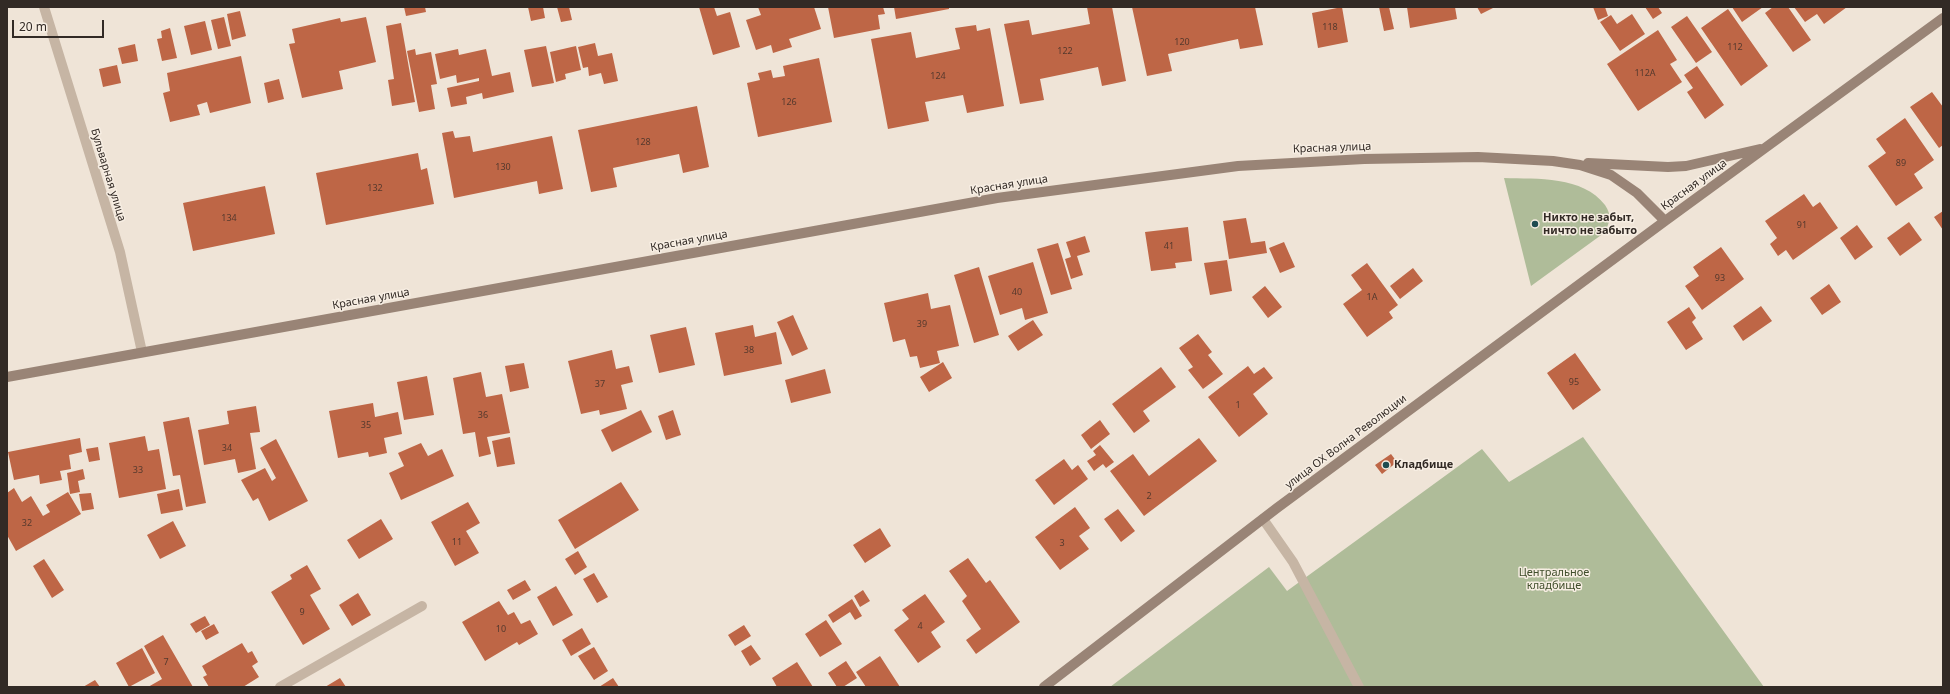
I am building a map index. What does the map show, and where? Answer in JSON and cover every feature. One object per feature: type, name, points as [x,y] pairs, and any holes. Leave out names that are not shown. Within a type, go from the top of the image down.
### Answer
[{"type":"street","name":"Бульварная улица","points":[[44,7],[120,252],[142,352]]},
{"type":"street","name":"Красная улица","points":[[7,377],[997,198],[1167,174],[1238,166],[1364,159],[1478,157],[1554,161],[1580,165],[1612,175],[1637,193],[1665,221],[1943,18]]},
{"type":"street","points":[[1554,161],[1668,167],[1686,166],[1706,163],[1765,147]]},
{"type":"street","name":"улица ОХ Волна Революции","points":[[1044,687],[1263,519],[1665,221]]},
{"type":"street","points":[[1263,519],[1293,562],[1359,687]]},
{"type":"street","points":[[280,687],[422,606]]},
{"type":"green space","points":[[1504,178],[1545,179],[1572,184],[1585,189],[1596,196],[1605,205],[1609,212],[1609,222],[1604,233],[1531,286]]},
{"type":"green space","name":"Центральное кладбище","points":[[1583,437],[1764,687],[1110,687],[1269,567],[1287,591],[1482,449],[1509,482]]},
{"type":"building","points":[[404,7],[425,7],[426,12],[406,16]]},
{"type":"building","points":[[528,7],[543,7],[545,18],[531,21]]},
{"type":"building","points":[[557,7],[569,7],[572,20],[561,22]]},
{"type":"building","points":[[699,7],[714,7],[717,16],[730,12],[740,47],[713,55]]},
{"type":"building","points":[[758,7],[814,7],[821,29],[789,39],[792,47],[773,53],[771,45],[756,50],[746,20],[761,15]]},
{"type":"building","points":[[828,7],[883,7],[885,14],[878,15],[880,29],[834,38]]},
{"type":"building","points":[[894,7],[949,7],[949,9],[896,19]]},
{"type":"building","points":[[1087,7],[1112,7],[1126,81],[1102,86],[1098,67],[1040,79],[1044,100],[1020,104],[1004,24],[1029,20],[1032,35],[1090,24]]},
{"type":"building","points":[[1132,7],[1255,7],[1263,45],[1240,49],[1238,39],[1168,54],[1172,71],[1147,76]]},
{"type":"building","points":[[1342,7],[1348,42],[1318,48],[1312,13]]},
{"type":"building","points":[[1379,7],[1389,7],[1394,29],[1384,31]]},
{"type":"building","points":[[1407,7],[1455,7],[1457,19],[1410,28]]},
{"type":"building","points":[[1477,7],[1495,7],[1481,14]]},
{"type":"building","points":[[1593,7],[1605,7],[1608,16],[1598,20]]},
{"type":"building","points":[[1645,7],[1658,7],[1662,13],[1653,19]]},
{"type":"building","points":[[1732,7],[1763,7],[1742,22]]},
{"type":"building","points":[[1773,7],[1788,7],[1811,40],[1793,52],[1765,13]]},
{"type":"building","points":[[1794,7],[1847,7],[1824,24],[1817,14],[1805,22]]},
{"type":"building","points":[[1728,9],[1768,66],[1741,86],[1701,28]]},
{"type":"building","points":[[240,11],[246,36],[232,40],[227,14]]},
{"type":"building","points":[[1632,14],[1645,34],[1620,51],[1600,22],[1611,15],[1617,24]]},
{"type":"building","points":[[1687,16],[1712,52],[1696,63],[1671,27]]},
{"type":"building","points":[[224,17],[231,46],[218,49],[211,20]]},
{"type":"building","points":[[366,17],[376,62],[339,71],[343,89],[302,98],[289,44],[295,43],[292,29],[340,18],[341,22]]},
{"type":"building","points":[[205,21],[212,50],[191,55],[184,26]]},
{"type":"building","points":[[401,23],[415,102],[392,106],[388,80],[394,79],[386,26]]},
{"type":"building","points":[[976,25],[977,31],[990,28],[1004,106],[967,113],[963,95],[925,102],[929,121],[888,129],[871,39],[911,32],[916,58],[960,49],[955,28]]},
{"type":"building","points":[[170,28],[177,58],[162,61],[157,39],[162,38],[161,31]]},
{"type":"building","points":[[1658,30],[1677,60],[1670,64],[1682,82],[1638,111],[1607,64]]},
{"type":"building","points":[[595,43],[598,56],[612,53],[618,81],[604,84],[601,73],[589,76],[588,67],[583,68],[578,47]]},
{"type":"building","points":[[135,44],[138,61],[122,64],[118,48]]},
{"type":"building","points":[[546,46],[554,83],[532,87],[524,50]]},
{"type":"building","points":[[576,46],[581,70],[565,74],[566,79],[556,82],[550,52]]},
{"type":"building","points":[[415,49],[416,55],[431,52],[437,84],[431,85],[435,109],[419,112],[407,51]]},
{"type":"building","points":[[458,49],[459,55],[486,49],[492,76],[510,72],[514,92],[483,99],[482,93],[466,97],[467,104],[451,107],[447,88],[479,81],[479,78],[457,83],[456,75],[440,79],[435,54]]},
{"type":"building","points":[[241,56],[251,103],[210,113],[207,102],[197,105],[200,115],[170,122],[163,93],[170,91],[167,73]]},
{"type":"building","points":[[819,58],[832,122],[758,137],[747,83],[760,80],[758,73],[771,70],[773,78],[785,76],[783,66]]},
{"type":"building","points":[[117,65],[121,83],[103,87],[99,69]]},
{"type":"building","points":[[1697,66],[1724,105],[1705,119],[1687,92],[1693,88],[1684,75]]},
{"type":"building","points":[[279,79],[284,99],[268,103],[264,83]]},
{"type":"building","points":[[1932,92],[1943,107],[1943,145],[1939,148],[1910,107]]},
{"type":"building","points":[[697,106],[709,167],[683,173],[679,154],[613,168],[617,187],[591,192],[578,130]]},
{"type":"building","points":[[1905,118],[1934,160],[1914,174],[1923,188],[1896,206],[1868,166],[1886,153],[1876,139]]},
{"type":"building","points":[[453,131],[455,138],[470,136],[473,152],[552,136],[563,189],[539,194],[537,181],[454,198],[442,133]]},
{"type":"building","points":[[418,153],[421,170],[427,168],[434,204],[326,225],[316,173]]},
{"type":"building","points":[[265,186],[275,234],[193,251],[183,203]]},
{"type":"building","points":[[1804,194],[1813,207],[1820,202],[1838,228],[1793,260],[1786,250],[1778,256],[1770,244],[1777,238],[1765,221]]},
{"type":"building","points":[[1943,211],[1943,230],[1934,217]]},
{"type":"building","points":[[1246,218],[1251,243],[1265,241],[1267,253],[1229,259],[1223,221]]},
{"type":"building","points":[[1909,222],[1922,240],[1900,256],[1887,238]]},
{"type":"building","points":[[1857,225],[1873,247],[1855,260],[1840,238]]},
{"type":"building","points":[[1188,227],[1192,261],[1175,263],[1176,268],[1151,271],[1145,232]]},
{"type":"building","points":[[1085,236],[1090,252],[1077,256],[1083,275],[1071,279],[1065,259],[1071,257],[1066,242]]},
{"type":"building","points":[[1284,242],[1295,267],[1280,273],[1269,248]]},
{"type":"building","points":[[1058,243],[1072,289],[1051,295],[1037,249]]},
{"type":"building","points":[[1721,247],[1744,279],[1702,310],[1685,286],[1699,276],[1693,267]]},
{"type":"building","points":[[1227,260],[1232,291],[1210,295],[1204,263]]},
{"type":"building","points":[[1033,262],[1048,313],[1025,320],[1022,308],[1000,315],[988,276]]},
{"type":"building","points":[[1367,263],[1398,305],[1389,312],[1393,318],[1367,337],[1343,304],[1362,290],[1351,275]]},
{"type":"building","points":[[979,267],[999,335],[974,343],[954,275]]},
{"type":"building","points":[[1413,268],[1423,281],[1400,299],[1390,286]]},
{"type":"building","points":[[1829,284],[1841,302],[1822,315],[1810,298]]},
{"type":"building","points":[[1265,286],[1282,307],[1268,318],[1252,297]]},
{"type":"building","points":[[928,293],[931,309],[950,305],[959,346],[937,351],[940,363],[920,368],[917,356],[910,357],[905,339],[893,342],[884,303]]},
{"type":"building","points":[[1761,306],[1772,321],[1743,341],[1733,326]]},
{"type":"building","points":[[1689,307],[1696,318],[1692,322],[1703,339],[1686,350],[1667,322]]},
{"type":"building","points":[[793,315],[808,349],[792,356],[777,322]]},
{"type":"building","points":[[1033,320],[1043,335],[1018,351],[1008,336]]},
{"type":"building","points":[[753,325],[755,337],[776,332],[782,364],[724,376],[715,333]]},
{"type":"building","points":[[686,327],[695,365],[659,373],[650,335]]},
{"type":"building","points":[[1198,334],[1212,352],[1208,355],[1223,374],[1203,389],[1188,370],[1193,367],[1179,348]]},
{"type":"building","points":[[612,350],[616,369],[629,366],[633,382],[621,385],[627,409],[600,415],[599,410],[581,414],[568,361]]},
{"type":"building","points":[[1575,353],[1601,390],[1573,410],[1547,373]]},
{"type":"building","points":[[943,362],[952,378],[929,392],[920,377]]},
{"type":"building","points":[[524,363],[529,388],[510,392],[505,366]]},
{"type":"building","points":[[1248,366],[1254,374],[1264,367],[1273,378],[1253,394],[1268,414],[1239,437],[1208,397]]},
{"type":"building","points":[[1161,367],[1176,387],[1143,411],[1150,421],[1134,433],[1112,404]]},
{"type":"building","points":[[825,369],[831,393],[791,403],[785,380]]},
{"type":"building","points":[[481,372],[486,397],[502,394],[510,433],[487,437],[491,454],[479,457],[475,432],[463,434],[453,378]]},
{"type":"building","points":[[427,376],[434,415],[404,420],[397,382]]},
{"type":"building","points":[[373,403],[375,417],[398,412],[402,434],[384,438],[387,453],[369,457],[368,452],[338,458],[329,411]]},
{"type":"building","points":[[256,406],[260,432],[250,433],[256,469],[238,473],[235,459],[204,465],[198,430],[229,424],[227,411]]},
{"type":"building","points":[[641,410],[652,432],[612,452],[601,430]]},
{"type":"building","points":[[673,410],[681,435],[666,440],[658,416]]},
{"type":"building","points":[[189,417],[206,503],[186,507],[180,475],[173,476],[163,422]]},
{"type":"building","points":[[1100,420],[1110,434],[1091,449],[1081,435]]},
{"type":"building","points":[[145,436],[148,451],[159,449],[166,489],[119,498],[109,443]]},
{"type":"building","points":[[510,437],[515,464],[497,467],[492,441]]},
{"type":"building","points":[[80,438],[82,452],[69,455],[71,469],[60,471],[62,480],[40,484],[39,475],[14,480],[8,452]]},
{"type":"building","points":[[1199,438],[1217,461],[1144,516],[1110,471],[1133,454],[1149,476]]},
{"type":"building","points":[[276,439],[308,501],[269,521],[258,498],[253,501],[241,480],[265,468],[272,481],[276,478],[260,448]]},
{"type":"building","points":[[421,443],[428,456],[442,449],[454,476],[401,500],[389,473],[404,466],[398,453]]},
{"type":"building","points":[[1100,445],[1114,462],[1106,468],[1103,464],[1094,471],[1087,461],[1096,455],[1093,451]]},
{"type":"building","points":[[98,447],[100,460],[89,462],[86,449]]},
{"type":"building","points":[[1391,454],[1397,462],[1382,474],[1375,465]]},
{"type":"building","points":[[1064,459],[1072,470],[1078,465],[1088,479],[1054,505],[1035,480]]},
{"type":"building","points":[[83,469],[85,479],[78,481],[80,492],[70,494],[67,473]]},
{"type":"building","points":[[621,482],[639,510],[575,549],[558,520]]},
{"type":"building","points":[[14,488],[22,502],[31,496],[43,516],[50,512],[46,505],[68,492],[81,514],[16,551],[7,535],[7,493]]},
{"type":"building","points":[[179,489],[183,510],[161,514],[157,494]]},
{"type":"building","points":[[91,493],[94,509],[82,511],[79,494]]},
{"type":"building","points":[[468,502],[480,523],[466,531],[479,553],[455,566],[431,522]]},
{"type":"building","points":[[1075,507],[1090,528],[1079,536],[1089,549],[1060,570],[1035,537]]},
{"type":"building","points":[[1118,509],[1135,531],[1121,542],[1104,519]]},
{"type":"building","points":[[381,519],[393,539],[359,559],[347,540]]},
{"type":"building","points":[[173,521],[186,546],[160,559],[147,535]]},
{"type":"building","points":[[880,528],[891,546],[865,563],[853,545]]},
{"type":"building","points":[[578,551],[587,567],[575,575],[565,559]]},
{"type":"building","points":[[968,558],[986,583],[990,580],[1020,622],[976,654],[966,640],[981,629],[962,601],[967,596],[949,571]]},
{"type":"building","points":[[44,559],[64,590],[52,598],[33,566]]},
{"type":"building","points":[[307,565],[321,589],[310,595],[330,629],[303,645],[271,592],[292,579],[290,575]]},
{"type":"building","points":[[594,573],[608,597],[597,603],[583,579]]},
{"type":"building","points":[[525,580],[531,590],[513,600],[507,590]]},
{"type":"building","points":[[556,586],[573,615],[553,626],[537,597]]},
{"type":"building","points":[[863,590],[870,601],[860,607],[854,596]]},
{"type":"building","points":[[358,593],[371,615],[352,626],[339,605]]},
{"type":"building","points":[[925,594],[945,622],[931,632],[941,647],[918,663],[894,630],[909,619],[902,610]]},
{"type":"building","points":[[852,599],[862,616],[855,620],[850,612],[833,623],[828,615]]},
{"type":"building","points":[[499,601],[508,615],[514,612],[521,624],[530,620],[538,634],[519,645],[517,642],[485,661],[462,622]]},
{"type":"building","points":[[205,616],[210,625],[196,633],[190,624]]},
{"type":"building","points":[[826,620],[842,644],[820,657],[805,634]]},
{"type":"building","points":[[214,624],[219,633],[206,640],[201,631]]},
{"type":"building","points":[[744,625],[751,636],[735,646],[728,635]]},
{"type":"building","points":[[582,628],[591,644],[571,656],[562,640]]},
{"type":"building","points":[[163,635],[193,687],[148,687],[162,679],[144,646]]},
{"type":"building","points":[[242,643],[248,653],[252,651],[258,662],[252,666],[259,677],[243,687],[209,687],[203,677],[207,675],[202,666]]},
{"type":"building","points":[[751,645],[761,659],[750,666],[741,651]]},
{"type":"building","points":[[594,647],[608,671],[594,680],[578,656]]},
{"type":"building","points":[[142,648],[155,673],[129,687],[116,663]]},
{"type":"building","points":[[880,656],[900,687],[866,687],[856,672]]},
{"type":"building","points":[[846,661],[857,678],[843,687],[837,687],[828,673]]},
{"type":"building","points":[[797,662],[813,687],[777,687],[772,678]]},
{"type":"building","points":[[340,678],[346,687],[325,687]]},
{"type":"building","points":[[613,678],[619,687],[599,687]]},
{"type":"building","points":[[95,680],[100,687],[83,687]]},
{"type":"place","name":"Никто не забыт, ничто не забыто","points":[[1535,224]]},
{"type":"place","name":"Кладбище","points":[[1386,465]]}]
